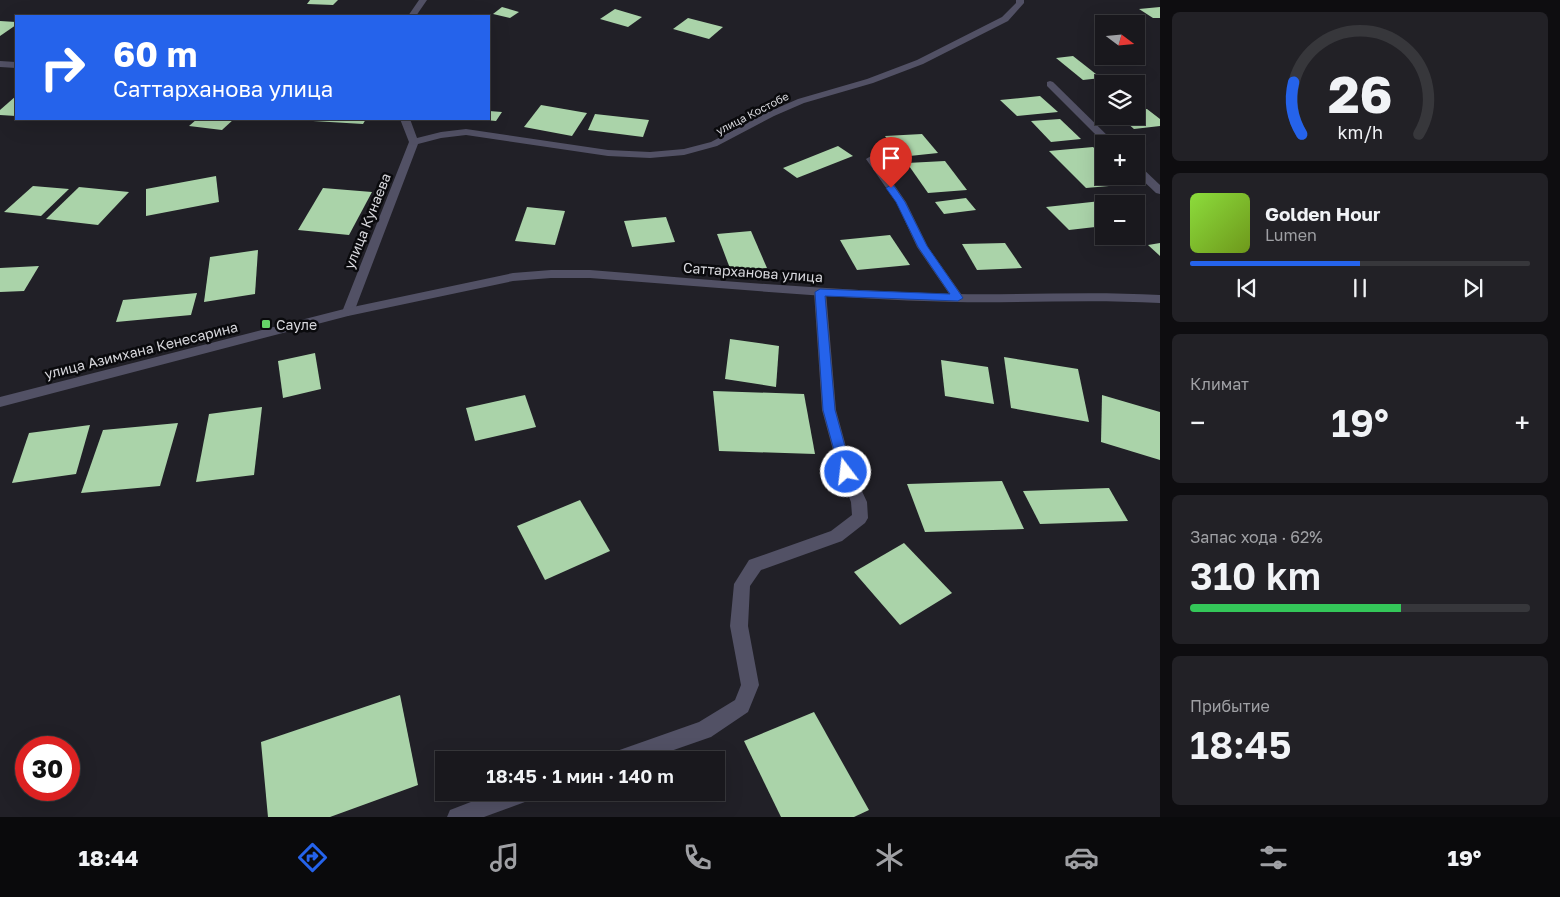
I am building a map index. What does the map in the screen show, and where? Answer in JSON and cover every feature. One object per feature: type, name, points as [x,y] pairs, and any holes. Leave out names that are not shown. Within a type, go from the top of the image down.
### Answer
[{"type":"street","points":[[413,15],[423,0]]},
{"type":"street","name":"улица Костобе","points":[[414,142],[440,134],[466,132],[608,153],[650,155],[684,152],[714,144],[770,114],[801,101],[870,81],[920,62],[1005,19],[1020,3],[1020,0]]},
{"type":"street","points":[[0,64],[15,65]]},
{"type":"street","points":[[1050,84],[1102,135]]},
{"type":"street","points":[[405,120],[414,142]]},
{"type":"street","name":"улица Кунаева","points":[[348,312],[414,142]]},
{"type":"street","points":[[871,159],[900,202],[923,247],[958,298]]},
{"type":"street","points":[[1145,177],[1160,191]]},
{"type":"street","name":"Саттарханова улица","points":[[348,312],[513,278],[551,274],[590,274],[820,292],[958,298],[1108,296],[1160,299]]},
{"type":"street","points":[[644,751],[704,730],[742,706],[750,684],[739,626],[742,584],[755,566],[836,536],[860,518],[859,502],[846,472],[829,410],[820,292]]},
{"type":"street","name":"улица Азимхана Кенесарина","points":[[0,402],[348,312]]},
{"type":"street","points":[[457,817],[501,801]]},
{"type":"building","points":[[310,0],[338,0],[333,5],[307,4]]},
{"type":"building","points":[[502,7],[519,12],[510,18],[493,14]]},
{"type":"building","points":[[1160,7],[1160,18],[1153,18],[1139,9]]},
{"type":"building","points":[[615,9],[642,17],[628,27],[600,19]]},
{"type":"building","points":[[688,18],[723,27],[709,39],[673,29]]},
{"type":"building","points":[[0,21],[15,22],[15,26],[0,36]]},
{"type":"building","points":[[1073,56],[1097,75],[1095,75],[1095,79],[1083,80],[1056,58]]},
{"type":"building","points":[[1040,96],[1058,112],[1017,116],[1000,100]]},
{"type":"building","points":[[15,97],[15,116],[0,115],[0,110]]},
{"type":"building","points":[[541,105],[587,113],[572,136],[524,127]]},
{"type":"building","points":[[1145,109],[1160,119],[1160,126],[1134,129],[1129,125],[1145,125]]},
{"type":"building","points":[[490,111],[502,112],[496,121],[485,120],[490,120]]},
{"type":"building","points":[[595,114],[649,120],[643,137],[588,130]]},
{"type":"building","points":[[1060,119],[1081,139],[1051,142],[1031,121]]},
{"type":"building","points":[[196,120],[233,120],[222,130],[189,126]]},
{"type":"building","points":[[314,120],[365,120],[363,124]]},
{"type":"building","points":[[922,134],[938,153],[900,157],[885,136]]},
{"type":"building","points":[[838,146],[853,156],[797,178],[783,168]]},
{"type":"building","points":[[1093,147],[1095,149],[1095,185],[1120,185],[1086,188],[1049,151]]},
{"type":"building","points":[[945,161],[967,190],[928,193],[907,163]]},
{"type":"building","points":[[216,176],[219,202],[146,216],[146,189]]},
{"type":"building","points":[[33,186],[69,189],[41,216],[4,212]]},
{"type":"building","points":[[79,187],[129,192],[98,225],[46,219]]},
{"type":"building","points":[[323,188],[372,192],[349,235],[298,230]]},
{"type":"building","points":[[966,198],[976,210],[944,214],[935,202]]},
{"type":"building","points":[[1095,202],[1095,227],[1069,230],[1046,207]]},
{"type":"building","points":[[527,207],[565,211],[555,245],[515,241]]},
{"type":"building","points":[[666,217],[675,242],[632,247],[624,221]]},
{"type":"building","points":[[751,231],[767,268],[731,271],[717,234]]},
{"type":"building","points":[[890,235],[910,265],[857,270],[840,240]]},
{"type":"building","points":[[1005,243],[1022,268],[977,270],[962,244]]},
{"type":"building","points":[[1160,243],[1160,256],[1148,245]]},
{"type":"building","points":[[258,250],[255,294],[204,302],[210,257]]},
{"type":"building","points":[[39,266],[24,291],[0,292],[0,268]]},
{"type":"building","points":[[197,293],[191,315],[116,322],[123,300]]},
{"type":"building","points":[[730,339],[779,346],[776,387],[725,379]]},
{"type":"building","points":[[315,353],[321,389],[283,398],[278,361]]},
{"type":"building","points":[[1004,357],[1078,369],[1089,422],[1011,408]]},
{"type":"building","points":[[941,360],[988,367],[994,404],[945,396]]},
{"type":"building","points":[[713,391],[804,394],[815,454],[719,451]]},
{"type":"building","points":[[525,395],[536,427],[475,441],[466,408]]},
{"type":"building","points":[[1102,395],[1160,412],[1160,460],[1101,442]]},
{"type":"building","points":[[262,407],[254,475],[196,482],[209,414]]},
{"type":"building","points":[[178,423],[160,486],[81,493],[103,430]]},
{"type":"building","points":[[90,425],[76,474],[12,483],[29,433]]},
{"type":"building","points":[[1002,481],[1024,529],[925,532],[907,484]]},
{"type":"building","points":[[1109,488],[1128,521],[1040,524],[1023,491]]},
{"type":"building","points":[[580,500],[610,551],[545,580],[517,526]]},
{"type":"building","points":[[904,543],[952,593],[900,625],[854,572]]},
{"type":"building","points":[[400,695],[418,785],[330,817],[268,817],[261,742]]},
{"type":"building","points":[[814,712],[869,810],[854,817],[781,817],[744,741]]},
{"type":"place","name":"Сауле","points":[[266,324]]},
{"type":"route","points":[[846,472],[829,410],[820,292],[958,298],[923,247],[891,188]]}]
